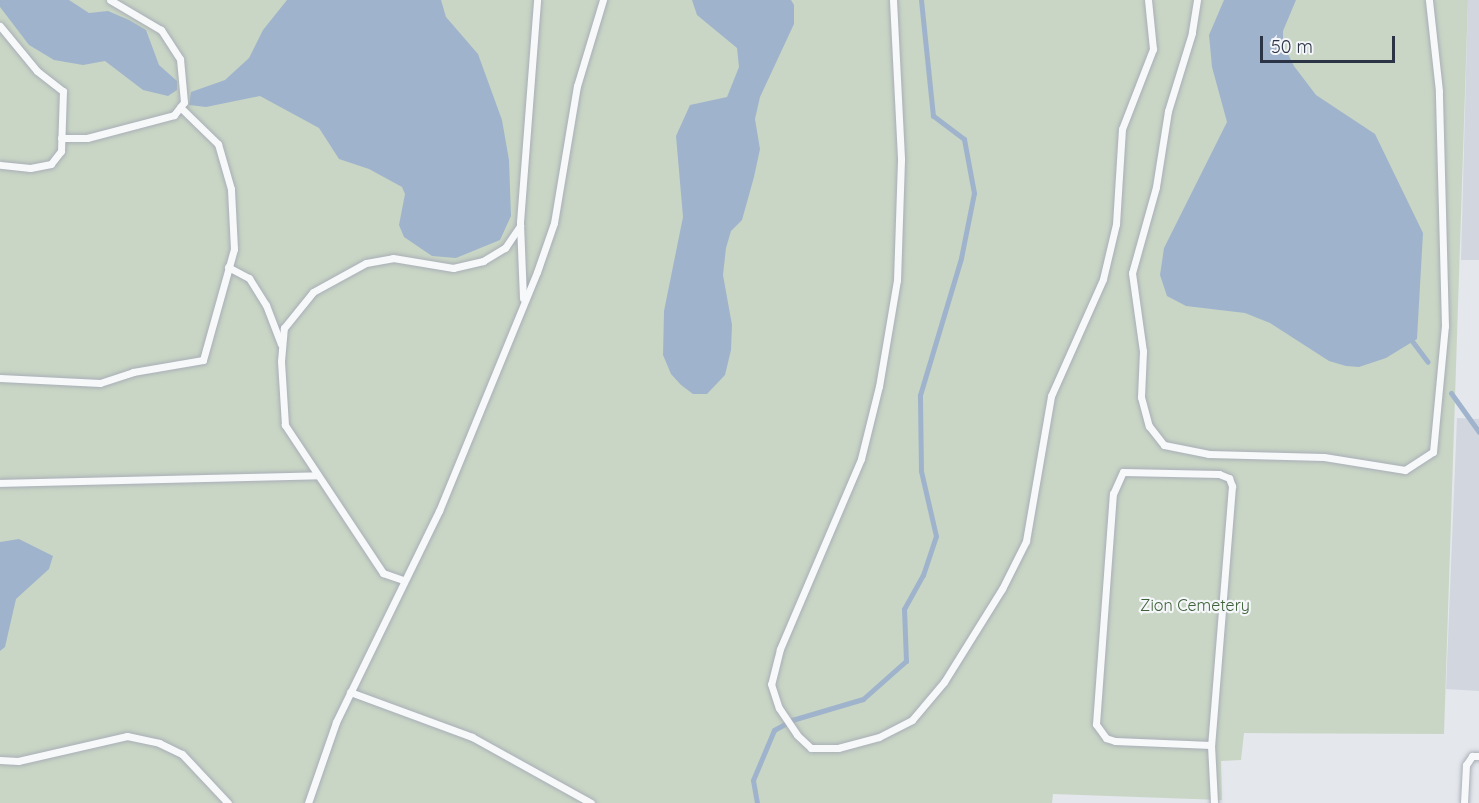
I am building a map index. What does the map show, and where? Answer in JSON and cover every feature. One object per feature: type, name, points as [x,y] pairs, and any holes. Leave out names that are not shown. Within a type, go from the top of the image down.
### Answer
[{"type":"lane","points":[[62,138],[87,138],[174,115],[184,102],[180,59],[162,30],[110,0]]},
{"type":"lane","points":[[523,300],[520,226],[537,0]]},
{"type":"lane","points":[[308,803],[350,692],[471,440],[509,346],[523,300],[554,223],[577,86],[603,0]]},
{"type":"lane","points":[[893,0],[901,160],[897,280],[879,386],[861,459],[780,649],[771,684],[781,712],[795,732],[811,748],[838,748],[879,737],[912,720],[944,682],[1002,589],[1026,541],[1051,396],[1104,279],[1116,224],[1122,129],[1153,49],[1148,0]]},
{"type":"lane","points":[[1197,0],[1192,33],[1168,111],[1156,187],[1132,273],[1143,351],[1141,397],[1149,426],[1164,445],[1209,454],[1324,457],[1405,470],[1432,452],[1445,326],[1440,91],[1429,0]]},
{"type":"lane","points":[[0,26],[37,71],[63,90],[61,151],[51,164],[30,168],[0,165]]},
{"type":"lane","points":[[0,378],[100,383],[133,372],[202,360],[234,249],[231,189],[218,144],[180,107]]},
{"type":"lane","points":[[403,580],[383,573],[370,549],[317,476],[285,425],[282,346],[284,328],[295,309],[312,292],[366,263],[393,258],[453,268],[483,261],[505,248],[520,226]]},
{"type":"lane","points":[[228,267],[249,278],[266,305],[282,346]]},
{"type":"lane","points":[[1211,745],[1115,741],[1106,738],[1096,724],[1113,494],[1123,472],[1219,474],[1229,478],[1232,486],[1211,745],[1214,803]]},
{"type":"lane","points":[[0,483],[317,476]]},
{"type":"lane","points":[[350,692],[472,737],[591,803]]},
{"type":"lane","points":[[0,760],[18,760],[127,736],[159,743],[182,754],[228,803]]},
{"type":"lane","points":[[1464,803],[1466,765],[1472,756],[1479,756]]},
{"type":"shaded area","points":[[1468,0],[1479,0],[1479,260],[1461,260]]},
{"type":"shaded area","points":[[1457,418],[1479,419],[1479,691],[1446,689]]},
{"type":"green space","name":"Zion Cemetery","points":[[0,0],[1468,0],[1444,734],[1244,733],[1241,760],[1221,761],[1222,800],[1053,794],[1052,803],[0,803]]},
{"type":"water","points":[[0,0],[69,0],[89,13],[108,11],[129,20],[146,30],[159,65],[177,81],[177,90],[168,96],[143,90],[105,61],[83,65],[54,60],[29,45],[0,7]]},
{"type":"water","points":[[287,0],[441,0],[446,17],[478,54],[502,120],[509,160],[511,216],[500,240],[456,258],[432,256],[404,237],[399,225],[405,194],[402,187],[369,169],[339,159],[319,128],[260,96],[206,107],[189,105],[191,92],[225,80],[249,58],[263,30]]},
{"type":"water","points":[[692,0],[791,0],[794,5],[794,24],[760,97],[755,119],[760,149],[754,177],[742,220],[731,231],[726,248],[723,275],[732,325],[731,350],[725,375],[707,394],[693,394],[681,385],[671,374],[663,355],[664,311],[683,217],[676,136],[690,105],[727,97],[739,67],[737,48],[697,15]]},
{"type":"water","points":[[1224,0],[1296,0],[1283,31],[1283,44],[1294,66],[1316,95],[1375,134],[1423,233],[1417,339],[1386,358],[1359,367],[1346,366],[1329,361],[1270,323],[1245,313],[1186,306],[1167,296],[1160,275],[1164,248],[1227,122],[1212,67],[1209,35]]},
{"type":"water","points":[[19,539],[53,556],[49,569],[16,599],[5,647],[0,651],[0,542]]},
{"type":"waterway","points":[[757,803],[753,780],[774,730],[792,720],[863,699],[906,661],[904,609],[923,575],[936,536],[921,471],[920,395],[961,258],[974,193],[964,139],[933,116],[921,0]]},
{"type":"waterway","points":[[1409,337],[1428,362]]},
{"type":"waterway","points":[[1451,393],[1479,432]]}]
